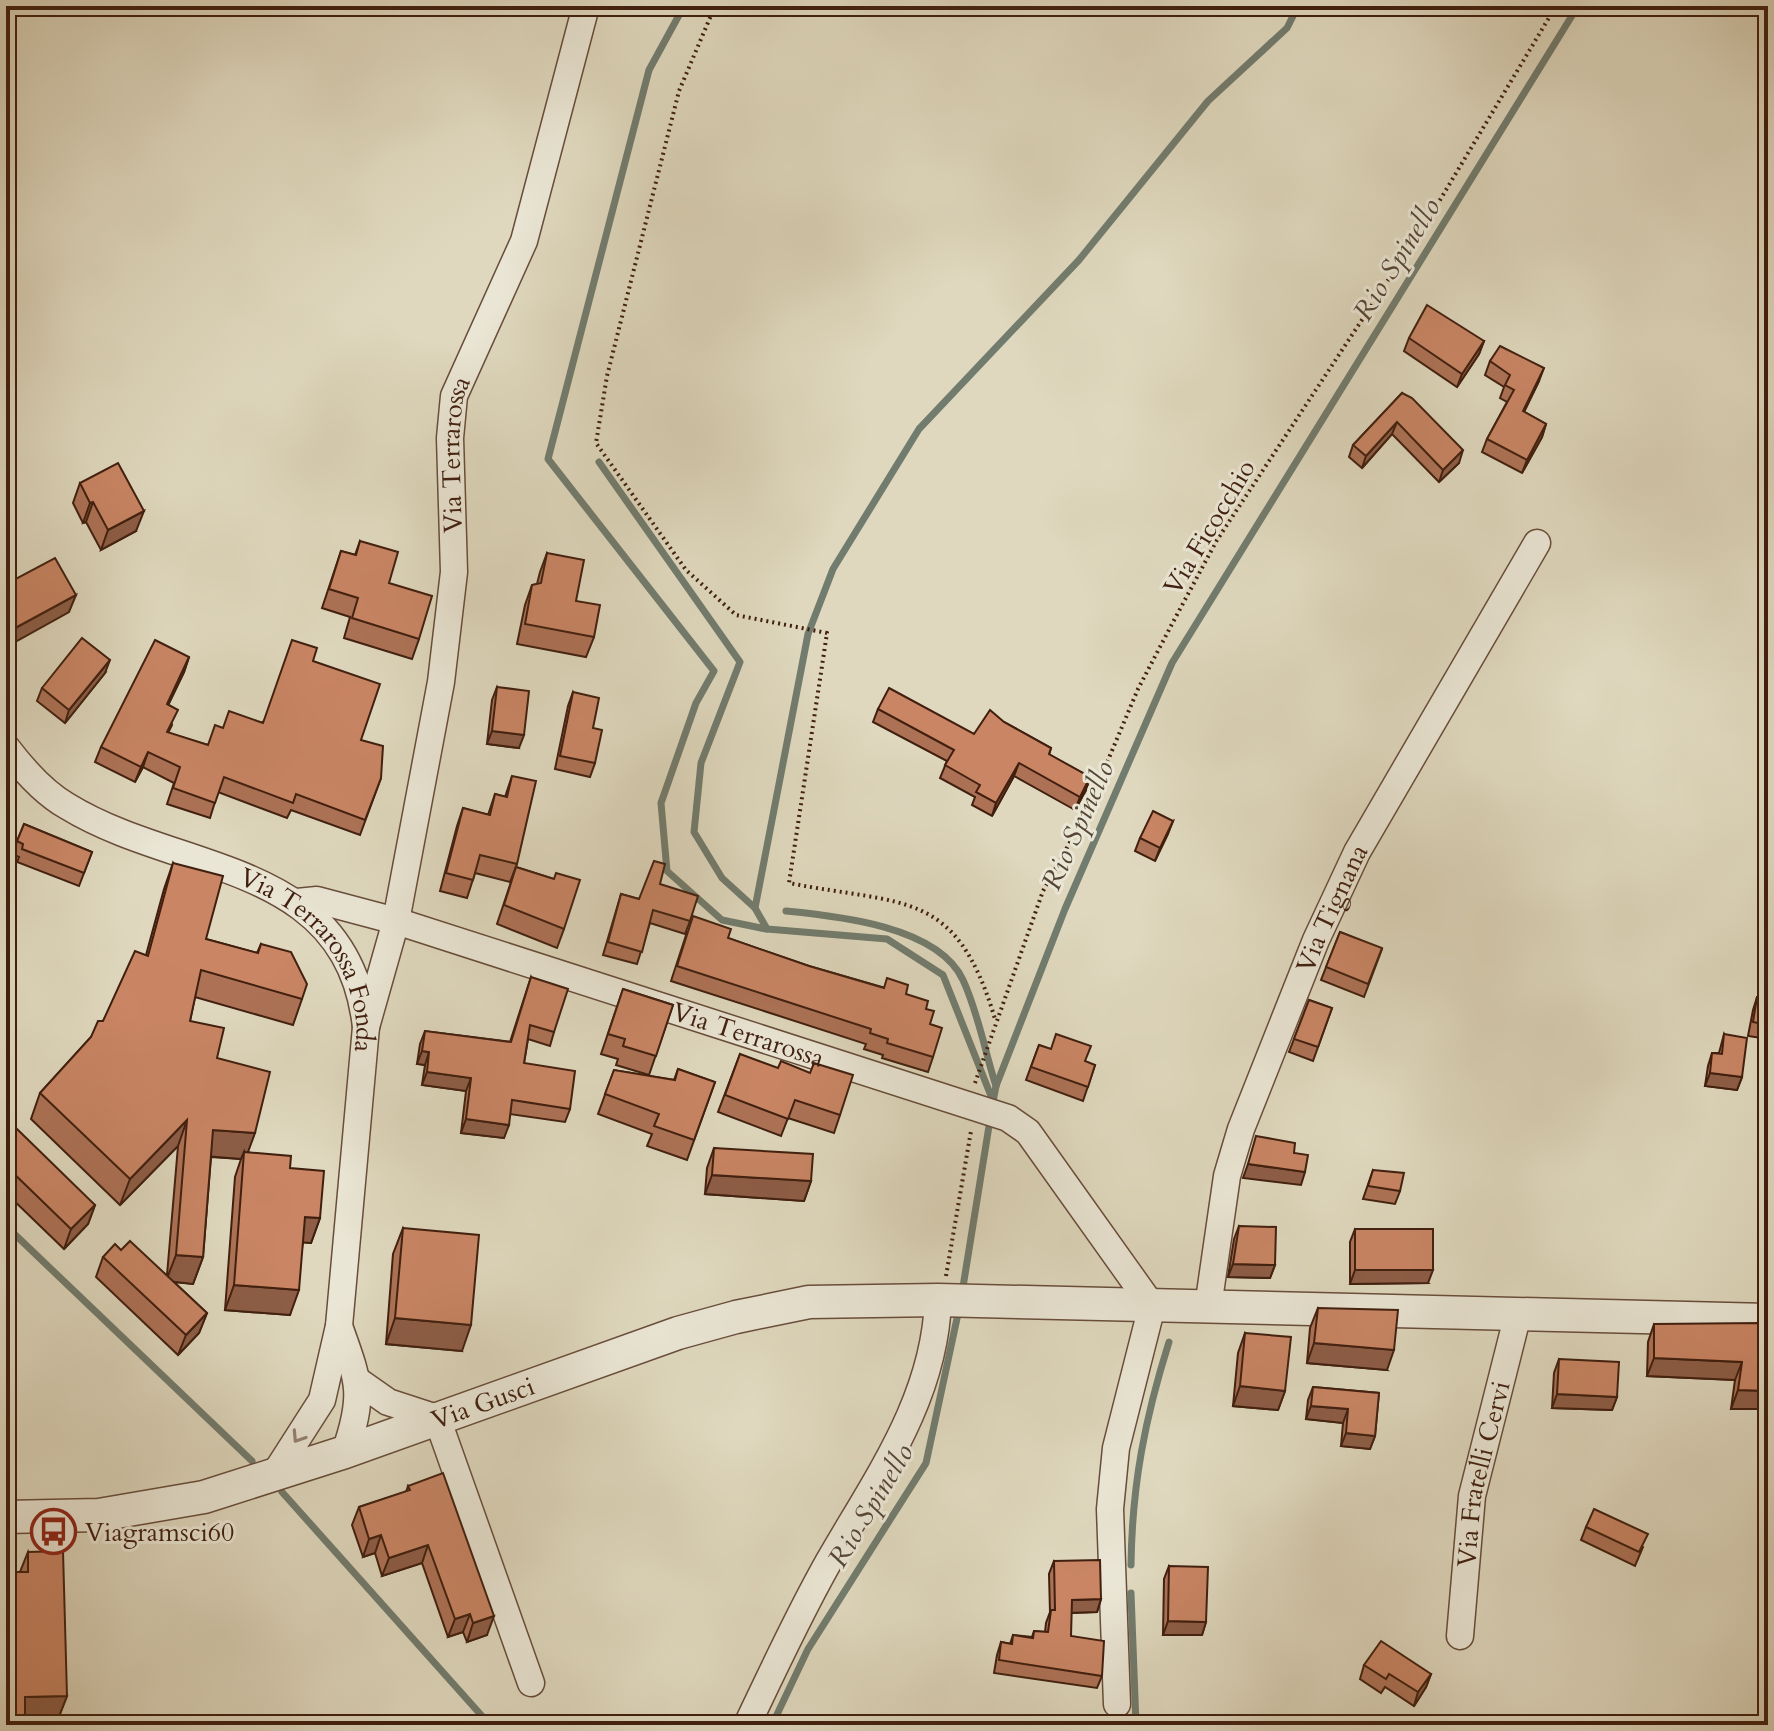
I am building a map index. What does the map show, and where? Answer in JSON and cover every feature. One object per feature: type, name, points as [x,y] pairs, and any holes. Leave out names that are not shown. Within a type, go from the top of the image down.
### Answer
[{"type":"street","name":"Via Terrarossa","points":[[366,1027],[396,921],[441,682],[454,572],[450,438],[454,396],[524,241],[586,6]]},
{"type":"street","name":"Via Tignana","points":[[1208,1307],[1227,1176],[1241,1129],[1316,940],[1357,852],[1537,543]]},
{"type":"street","name":"Via Terrarossa Fonda","points":[[6,747],[66,806],[131,837],[259,880],[297,902],[335,942],[356,979],[366,1027],[339,1326],[322,1400]]},
{"type":"street","name":"Via Terrarossa","points":[[297,902],[317,900],[396,921],[1008,1118],[1041,1147],[1152,1306]]},
{"type":"street","points":[[747,1725],[828,1564],[874,1488],[909,1421],[949,1301],[1768,1320]]},
{"type":"street","name":"Via Gusci","points":[[6,1517],[99,1515],[204,1497],[345,1452],[678,1333],[736,1317],[809,1302],[949,1301]]},
{"type":"street","points":[[1117,1704],[1110,1509],[1116,1448],[1152,1306]]},
{"type":"street","name":"Via Fratelli Cervi","points":[[1460,1636],[1472,1496],[1518,1314]]},
{"type":"street","points":[[339,1326],[358,1381],[358,1415],[345,1452]]},
{"type":"street","points":[[358,1381],[388,1402],[437,1418],[531,1683]]},
{"type":"street","points":[[322,1400],[328,1428],[345,1452]]},
{"type":"street","points":[[274,1475],[322,1400]]},
{"type":"path","points":[[715,6],[679,91],[607,376],[596,443],[686,570],[736,615],[827,633],[789,883],[906,904],[945,924],[964,943],[981,973],[996,1021]]},
{"type":"path","name":"Via Ficocchio","points":[[949,1301],[945,1278],[975,1107],[996,1021],[1043,891],[1084,817],[1138,689],[1217,540],[1431,215],[1556,6]]},
{"type":"building","points":[[1427,305],[1484,341],[1462,374],[1409,338]]},
{"type":"building","points":[[1500,346],[1544,368],[1523,411],[1546,424],[1527,460],[1487,439],[1514,390],[1505,385],[1510,375],[1490,361]]},
{"type":"building","points":[[1402,393],[1412,398],[1463,450],[1443,470],[1397,422],[1366,456],[1353,445]]},
{"type":"building","points":[[118,463],[144,511],[108,530],[80,483]]},
{"type":"building","points":[[360,541],[398,552],[389,583],[432,596],[419,639],[352,618],[358,598],[329,589],[341,551],[356,555]]},
{"type":"building","points":[[547,553],[584,560],[576,601],[600,605],[594,637],[525,624],[532,585],[541,583]]},
{"type":"building","points":[[55,558],[76,595],[6,633],[6,584]]},
{"type":"building","points":[[82,638],[110,660],[69,710],[42,688]]},
{"type":"building","points":[[155,640],[189,657],[167,704],[178,710],[167,732],[208,745],[215,725],[223,728],[229,711],[263,723],[292,640],[317,648],[313,661],[380,684],[361,740],[383,746],[381,778],[365,820],[296,794],[293,803],[224,777],[215,803],[173,788],[180,767],[148,752],[141,767],[101,747]]},
{"type":"building","points":[[497,687],[529,691],[524,735],[492,731]]},
{"type":"building","points":[[889,688],[974,734],[990,710],[1004,722],[1051,748],[1049,754],[1090,777],[1080,797],[1019,763],[996,803],[976,792],[980,785],[945,765],[954,750],[878,709]]},
{"type":"building","points":[[573,692],[599,698],[593,728],[602,730],[595,763],[560,756]]},
{"type":"building","points":[[512,776],[536,781],[517,864],[480,855],[473,880],[446,873],[463,808],[490,815],[495,794],[507,797]]},
{"type":"building","points":[[1153,811],[1173,821],[1160,848],[1140,838]]},
{"type":"building","points":[[24,824],[92,852],[84,873],[22,849],[23,844],[17,841]]},
{"type":"building","points":[[654,861],[665,864],[660,884],[698,896],[690,921],[653,910],[642,952],[608,942],[621,894],[639,899]]},
{"type":"building","points":[[173,863],[223,876],[206,939],[258,953],[261,944],[291,952],[307,984],[302,999],[201,970],[190,1021],[224,1028],[217,1058],[270,1072],[255,1133],[213,1130],[203,1257],[176,1255],[187,1120],[130,1179],[40,1093],[91,1037],[98,1021],[103,1021],[135,951],[148,956]]},
{"type":"building","points":[[516,867],[554,879],[556,873],[580,880],[564,929],[504,905]]},
{"type":"building","points":[[6,880],[15,920],[6,921]]},
{"type":"building","points":[[693,916],[731,929],[728,938],[809,966],[884,988],[887,978],[908,985],[906,994],[928,1001],[926,1009],[934,1011],[930,1024],[942,1028],[933,1057],[887,1043],[888,1039],[870,1033],[871,1029],[677,966]]},
{"type":"building","points":[[1340,932],[1382,948],[1368,984],[1326,967]]},
{"type":"building","points":[[531,977],[568,989],[554,1032],[530,1025],[524,1063],[575,1071],[570,1109],[512,1100],[509,1125],[466,1119],[471,1078],[427,1072],[429,1052],[422,1051],[425,1031],[511,1042]]},
{"type":"building","points":[[623,989],[673,1005],[656,1056],[623,1046],[625,1039],[608,1034]]},
{"type":"building","points":[[1757,997],[1768,998],[1768,1025],[1753,1022]]},
{"type":"building","points":[[1309,1000],[1332,1008],[1318,1047],[1294,1039]]},
{"type":"building","points":[[1056,1034],[1091,1046],[1085,1061],[1095,1065],[1088,1087],[1031,1067],[1039,1045],[1051,1049]]},
{"type":"building","points":[[1724,1034],[1747,1038],[1742,1077],[1710,1073],[1712,1053],[1722,1054]]},
{"type":"building","points":[[740,1054],[778,1068],[781,1061],[810,1073],[814,1063],[853,1075],[840,1115],[795,1100],[788,1119],[725,1095]]},
{"type":"building","points":[[678,1069],[715,1082],[694,1140],[654,1126],[659,1114],[605,1094],[614,1070],[675,1080]]},
{"type":"building","points":[[17,1129],[95,1205],[71,1229],[6,1166],[6,1140]]},
{"type":"building","points":[[1256,1136],[1295,1143],[1294,1153],[1308,1155],[1305,1172],[1248,1164]]},
{"type":"building","points":[[714,1148],[813,1154],[811,1181],[712,1175]]},
{"type":"building","points":[[244,1152],[291,1156],[290,1168],[324,1171],[320,1218],[305,1217],[299,1290],[234,1285]]},
{"type":"building","points":[[1373,1170],[1404,1173],[1400,1191],[1368,1186]]},
{"type":"building","points":[[1239,1226],[1276,1227],[1275,1265],[1233,1264]]},
{"type":"building","points":[[403,1228],[479,1235],[471,1325],[395,1318]]},
{"type":"building","points":[[1355,1229],[1433,1229],[1433,1270],[1355,1270]]},
{"type":"building","points":[[130,1241],[207,1313],[186,1335],[103,1257],[115,1244],[121,1250]]},
{"type":"building","points":[[1318,1308],[1398,1310],[1394,1350],[1314,1343]]},
{"type":"building","points":[[1760,1323],[1761,1365],[1768,1365],[1768,1391],[1738,1390],[1742,1362],[1654,1358],[1654,1324]]},
{"type":"building","points":[[1245,1333],[1291,1337],[1285,1391],[1240,1386]]},
{"type":"building","points":[[1559,1359],[1619,1362],[1617,1397],[1557,1394]]},
{"type":"building","points":[[1313,1387],[1379,1393],[1375,1436],[1346,1433],[1348,1409],[1311,1406]]},
{"type":"building","points":[[443,1473],[494,1616],[473,1623],[470,1614],[455,1619],[428,1545],[389,1558],[381,1535],[369,1539],[359,1507],[410,1490],[408,1486]]},
{"type":"building","points":[[1594,1509],[1648,1534],[1639,1552],[1586,1527]]},
{"type":"building","points":[[63,1551],[67,1696],[25,1697],[25,1725],[6,1725],[6,1572],[28,1572],[28,1552]]},
{"type":"building","points":[[1100,1560],[1101,1599],[1072,1600],[1071,1636],[1104,1641],[1102,1676],[999,1660],[1001,1642],[1012,1644],[1013,1635],[1033,1638],[1034,1631],[1048,1632],[1051,1610],[1055,1610],[1054,1561]]},
{"type":"building","points":[[1169,1566],[1208,1567],[1206,1622],[1168,1621]]},
{"type":"building","points":[[1381,1641],[1431,1674],[1418,1692],[1389,1674],[1386,1679],[1364,1665]]},
{"type":"waterway","points":[[684,6],[649,70],[548,459],[714,671],[696,703],[661,803],[667,871],[722,920],[766,929]]},
{"type":"waterway","points":[[993,1101],[943,975],[887,939],[767,929],[755,908],[808,634],[833,569],[919,429],[1079,260],[1208,101],[1287,28],[1298,6]]},
{"type":"waterway","name":"Rio Spinello","points":[[992,1107],[996,1086],[1065,909],[1172,663],[1578,6]]},
{"type":"waterway","points":[[599,462],[740,662],[701,763],[694,832],[722,878],[755,908]]},
{"type":"waterway","points":[[786,911],[832,916],[884,927],[932,947],[950,962],[963,980],[996,1086]]},
{"type":"waterway","name":"Rio Spinello","points":[[962,1293],[990,1120]]},
{"type":"waterway","points":[[6,1226],[252,1461]]},
{"type":"waterway","name":"Rio Spinello","points":[[772,1725],[808,1649],[926,1463],[959,1309]]},
{"type":"waterway","points":[[1131,1565],[1141,1452],[1169,1342]]},
{"type":"waterway","points":[[282,1492],[490,1725]]},
{"type":"waterway","points":[[1131,1593],[1136,1725]]},
{"type":"place","name":"Viagramsci60","points":[[54,1532]]}]
